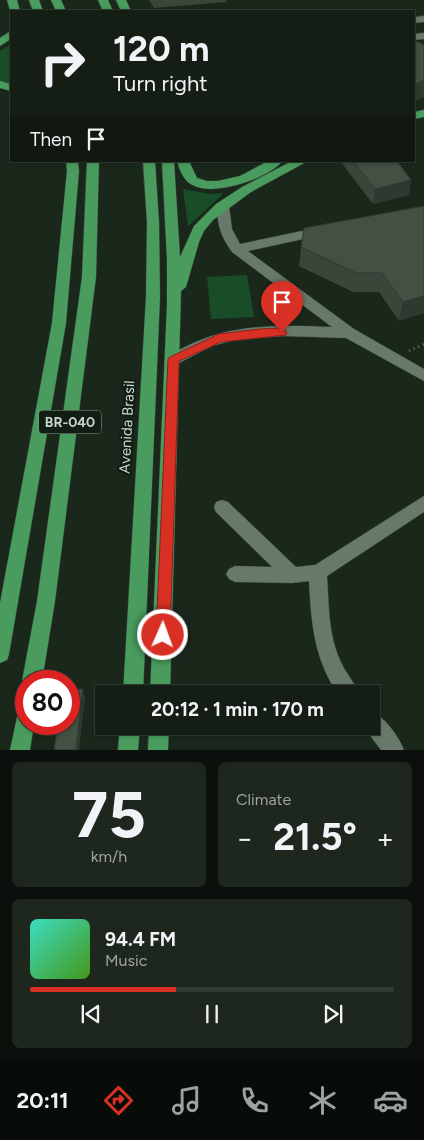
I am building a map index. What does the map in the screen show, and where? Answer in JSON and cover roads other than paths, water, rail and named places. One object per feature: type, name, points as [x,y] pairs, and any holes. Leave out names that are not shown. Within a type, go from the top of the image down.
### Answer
[{"type":"highway","points":[[0,43],[10,35]]},
{"type":"highway","points":[[0,654],[59,323],[72,162]]},
{"type":"highway","name":"BR-040","points":[[34,670],[46,601],[89,277],[93,162]]},
{"type":"highway","name":"Avenida Brasil","points":[[132,685],[153,297],[153,222],[149,162]]},
{"type":"highway","points":[[160,685],[174,359],[174,260],[168,162]]},
{"type":"highway","points":[[183,162],[190,177],[194,181],[202,184],[225,186],[235,183],[275,162]]},
{"type":"highway","points":[[174,304],[194,238],[199,229],[223,206],[244,191],[300,162]]},
{"type":"highway","points":[[20,750],[23,735]]},
{"type":"highway","points":[[128,750],[129,735]]},
{"type":"highway","points":[[158,750],[159,735]]},
{"type":"street","points":[[223,206],[226,235],[237,249],[349,333],[424,376]]},
{"type":"street","points":[[237,249],[330,229]]},
{"type":"street","points":[[174,359],[207,343],[234,335],[275,332],[349,333]]},
{"type":"street","points":[[234,574],[318,572],[424,503]]},
{"type":"street","points":[[222,507],[292,574]]},
{"type":"street","points":[[318,572],[325,653],[331,667],[344,685]]},
{"type":"street","points":[[380,732],[394,750]]}]
